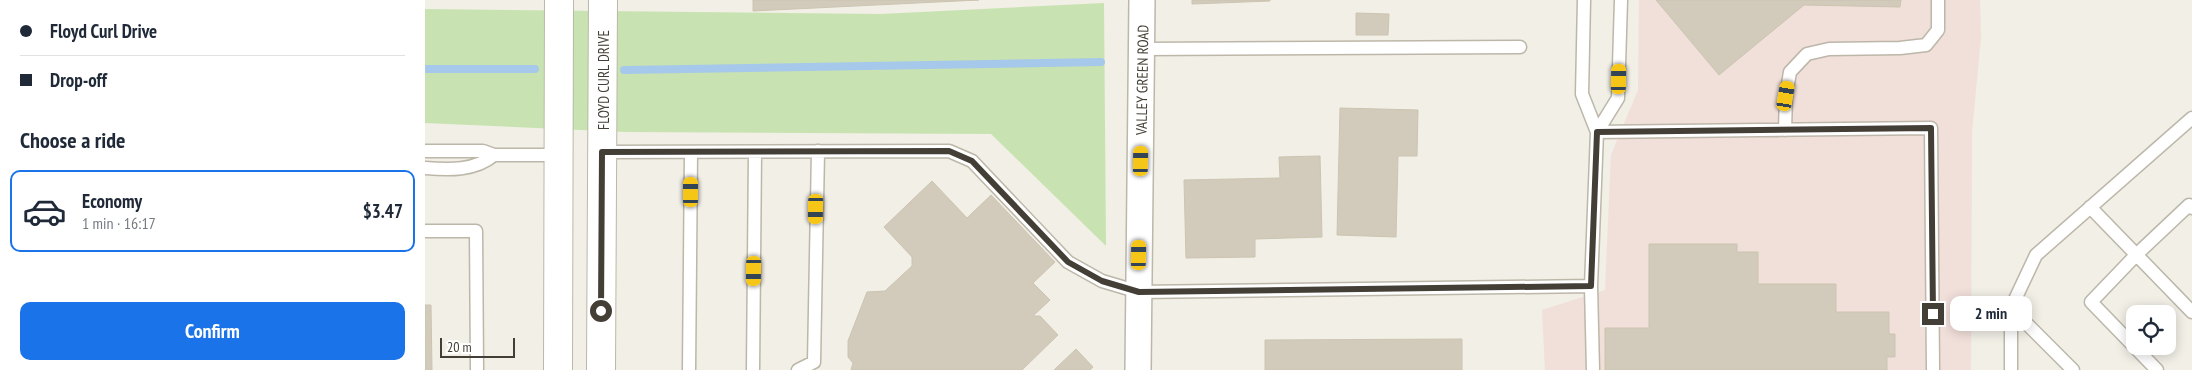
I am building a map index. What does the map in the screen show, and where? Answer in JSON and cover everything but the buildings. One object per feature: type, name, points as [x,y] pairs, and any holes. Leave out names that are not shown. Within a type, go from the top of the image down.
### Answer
[{"type":"street","points":[[558,370],[559,0]]},
{"type":"street","name":"FLOYD CURL DRIVE","points":[[601,370],[603,0]]},
{"type":"street","name":"VALLEY GREEN ROAD","points":[[1138,370],[1142,0]]},
{"type":"lane","points":[[1584,0],[1582,94],[1597,132],[1591,286],[1593,370]]},
{"type":"lane","points":[[1597,132],[1618,98],[1621,0]]},
{"type":"lane","points":[[1785,130],[1786,96],[1790,72],[1807,54],[1829,49],[1900,48],[1926,45],[1938,30],[1938,0]]},
{"type":"lane","points":[[1142,49],[1520,47]]},
{"type":"lane","points":[[2011,370],[2011,308],[2036,255],[2192,118]]},
{"type":"lane","points":[[1597,132],[1931,128],[1933,370]]},
{"type":"lane","points":[[425,151],[483,151],[494,155],[559,155]]},
{"type":"lane","points":[[798,370],[814,362],[817,151]]},
{"type":"lane","points":[[602,152],[949,151],[972,161],[1068,262],[1102,281],[1139,292],[1591,286]]},
{"type":"lane","points":[[689,370],[691,152]]},
{"type":"lane","points":[[753,370],[755,152]]},
{"type":"lane","points":[[425,168],[442,169],[478,166],[494,155]]},
{"type":"lane","points":[[2157,370],[2091,302],[2136,255],[2191,205]]},
{"type":"lane","points":[[2090,207],[2192,312]]},
{"type":"lane","points":[[425,231],[476,231],[477,370]]},
{"type":"lane","points":[[2011,308],[2073,370]]},
{"type":"shaded area","points":[[1639,0],[1980,0],[1981,38],[1972,132],[1971,370],[1545,370],[1542,310],[1605,290],[1611,155],[1638,90]]},
{"type":"green space","points":[[1104,3],[1106,246],[991,134],[626,132],[425,123],[425,9],[881,14]]},
{"type":"waterway","points":[[624,70],[1101,62]]},
{"type":"waterway","points":[[425,69],[535,69]]},
{"type":"route","points":[[601,311],[602,152],[949,151],[972,161],[1068,262],[1102,281],[1139,292],[1522,285],[1591,286],[1597,132],[1931,128],[1933,314]]}]
